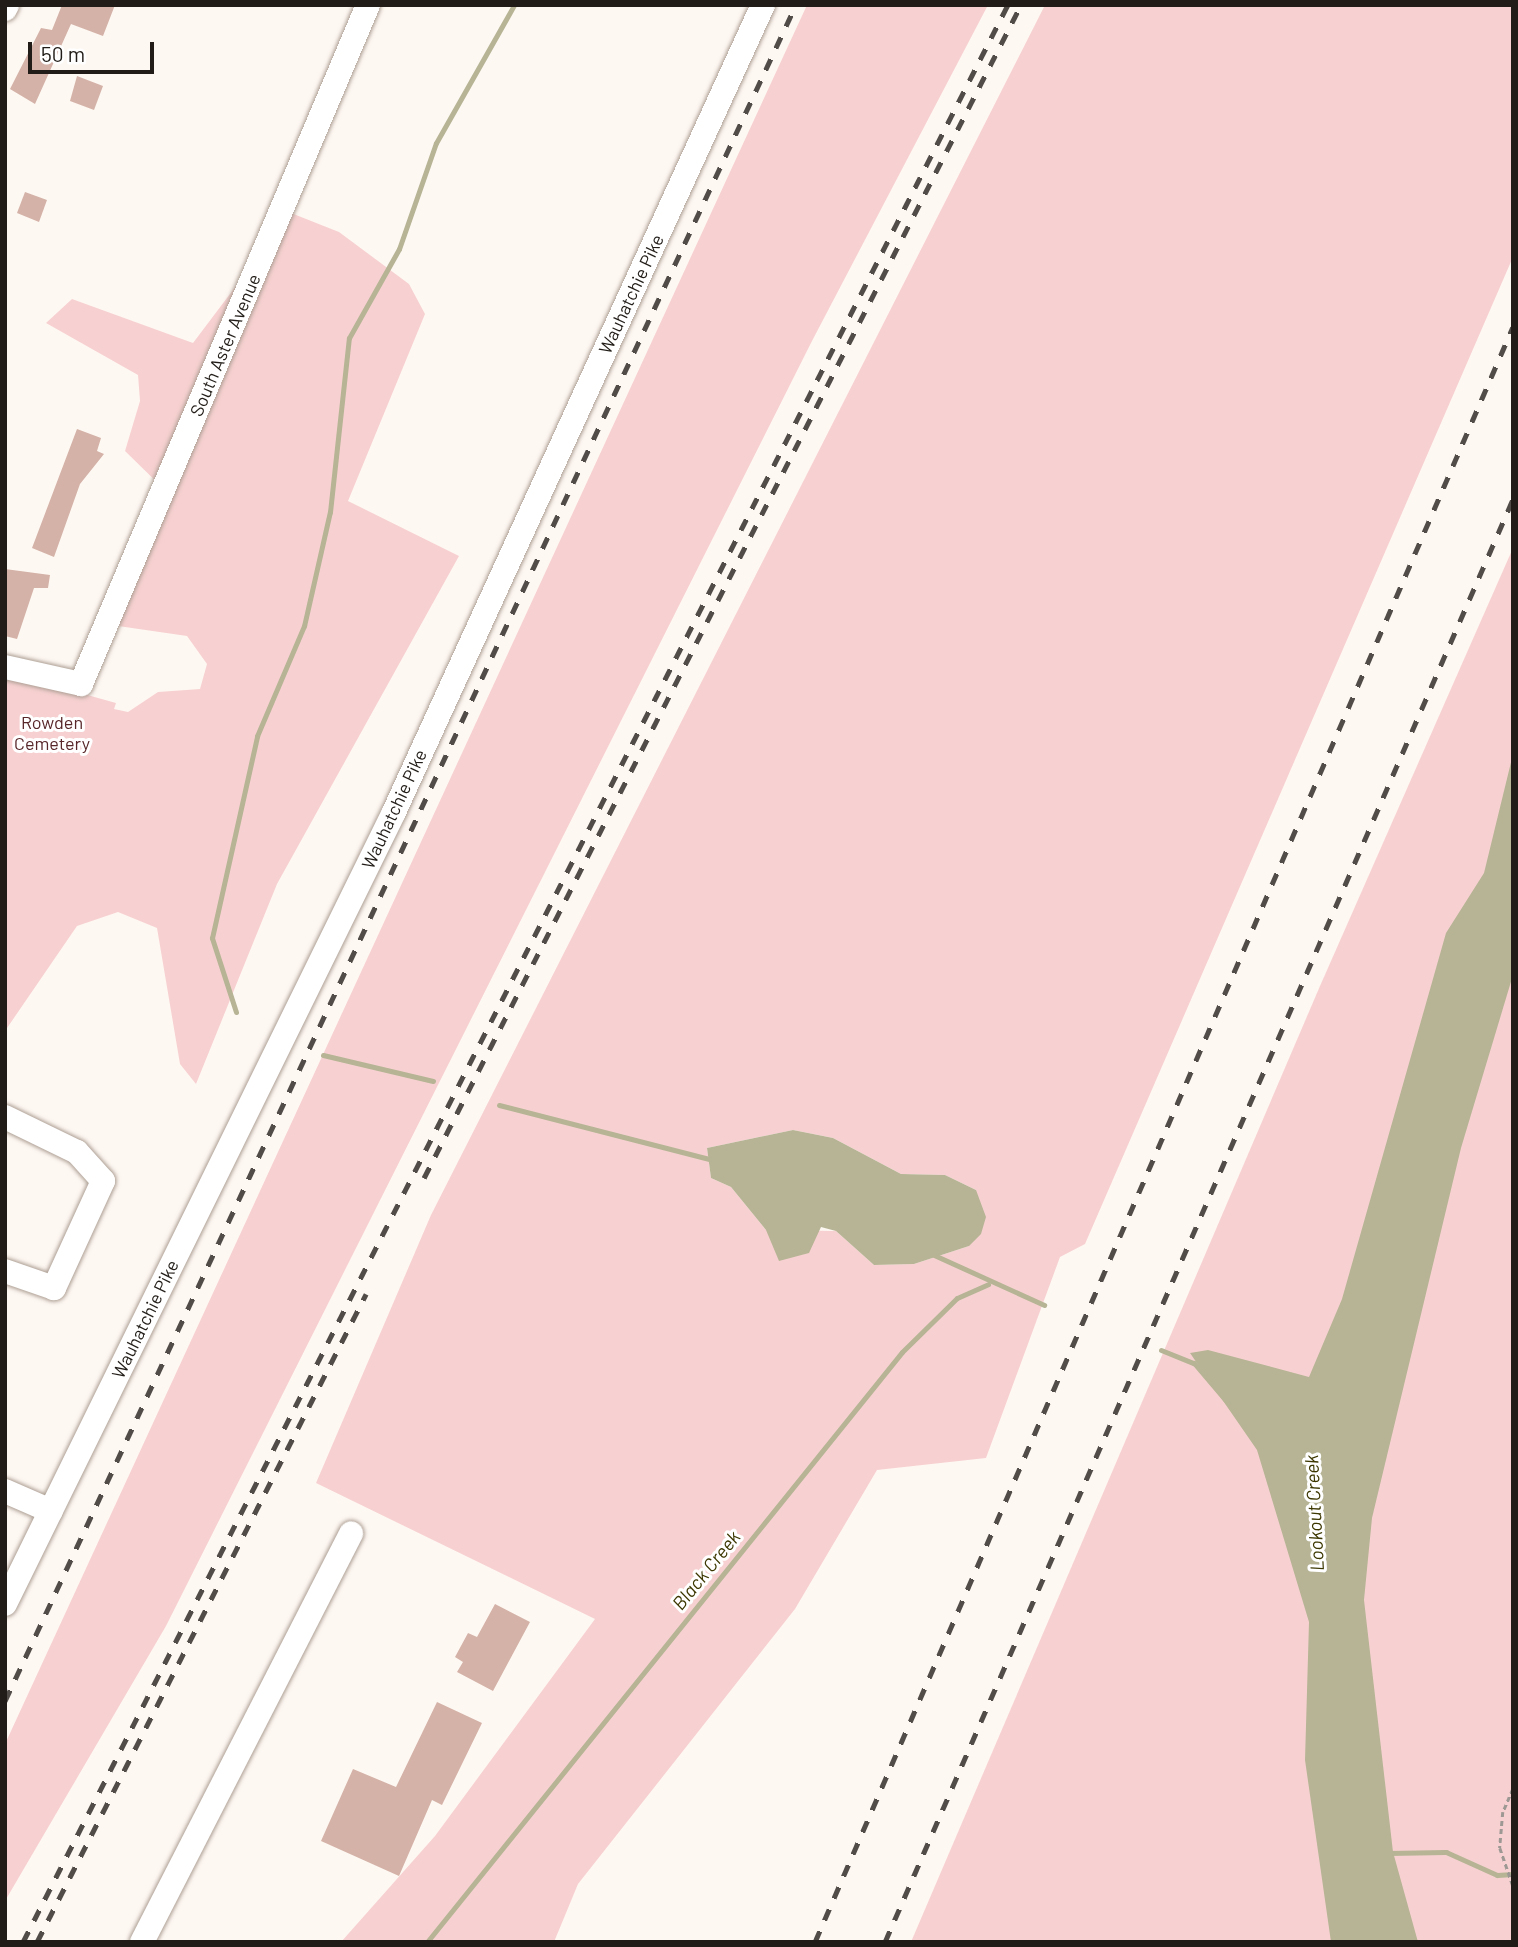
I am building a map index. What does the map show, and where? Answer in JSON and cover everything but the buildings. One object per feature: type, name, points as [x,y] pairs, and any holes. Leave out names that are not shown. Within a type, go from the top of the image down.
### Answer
[{"type":"street","name":"South Aster Avenue","points":[[5,667],[81,684],[368,5]]},
{"type":"street","name":"Wauhatchie Pike","points":[[5,1604],[394,812],[763,5]]},
{"type":"street","points":[[5,1116],[77,1152],[103,1181],[54,1288],[5,1271]]},
{"type":"street","points":[[5,1492],[51,1511]]},
{"type":"street","points":[[142,1942],[351,1532]]},
{"type":"path","points":[[1513,1789],[1503,1812],[1500,1848],[1513,1885]]},
{"type":"green space","points":[[807,5],[988,5],[812,341],[166,1626],[5,1901],[5,1744]]},
{"type":"green space","points":[[1045,5],[1513,5],[1513,257],[1085,1244],[1060,1257],[986,1458],[877,1470],[795,1609],[578,1884],[554,1942],[341,1942],[435,1836],[595,1619],[316,1483],[431,1215]],"holes":[[[793,1130],[833,1138],[901,1174],[945,1175],[976,1190],[969,1246],[914,1264],[874,1265],[836,1231],[766,1230],[731,1187],[711,1178],[707,1148]]]},
{"type":"green space","name":"Rowden Cemetery","points":[[291,213],[339,232],[409,284],[425,314],[348,501],[459,556],[277,884],[196,1084],[180,1064],[157,928],[118,912],[77,926],[5,1031],[5,672],[116,703],[114,709],[128,712],[158,692],[200,689],[207,664],[187,636],[118,626],[172,497],[125,451],[140,401],[138,375],[46,323],[72,299],[193,343]]},
{"type":"green space","points":[[1513,548],[1513,1942],[911,1942],[1320,986]]},
{"type":"water","name":"Lookout Creek","points":[[1513,754],[1513,975],[1461,1148],[1372,1518],[1364,1600],[1393,1852],[1418,1942],[1331,1942],[1305,1760],[1309,1622],[1257,1450],[1190,1353],[1208,1350],[1309,1377],[1342,1299],[1446,933],[1484,873]]},
{"type":"water","points":[[793,1130],[833,1138],[901,1174],[945,1175],[976,1190],[986,1217],[981,1234],[969,1246],[914,1264],[874,1265],[836,1231],[821,1227],[809,1253],[779,1261],[766,1230],[731,1187],[711,1178],[707,1148]]},
{"type":"waterway","points":[[236,1012],[212,938],[257,736],[304,626],[330,512],[349,338],[399,249],[436,143],[514,5]]},
{"type":"waterway","points":[[323,1055],[433,1081]]},
{"type":"waterway","points":[[499,1105],[713,1160]]},
{"type":"waterway","points":[[934,1255],[1044,1305]]},
{"type":"waterway","name":"Black Creek","points":[[427,1942],[902,1352],[957,1298],[988,1284]]},
{"type":"waterway","name":"Black Creek","points":[[1161,1350],[1194,1363],[1228,1403]]},
{"type":"waterway","points":[[1388,1853],[1446,1852],[1497,1875],[1513,1874]]},
{"type":"railway","points":[[5,1701],[796,5]]},
{"type":"railway","points":[[23,1942],[1008,5]]},
{"type":"railway","points":[[424,1178],[1021,5]]},
{"type":"railway","points":[[815,1942],[1513,327]]},
{"type":"railway","points":[[885,1942],[1513,499]]},
{"type":"railway","points":[[37,1942],[366,1294]]}]
